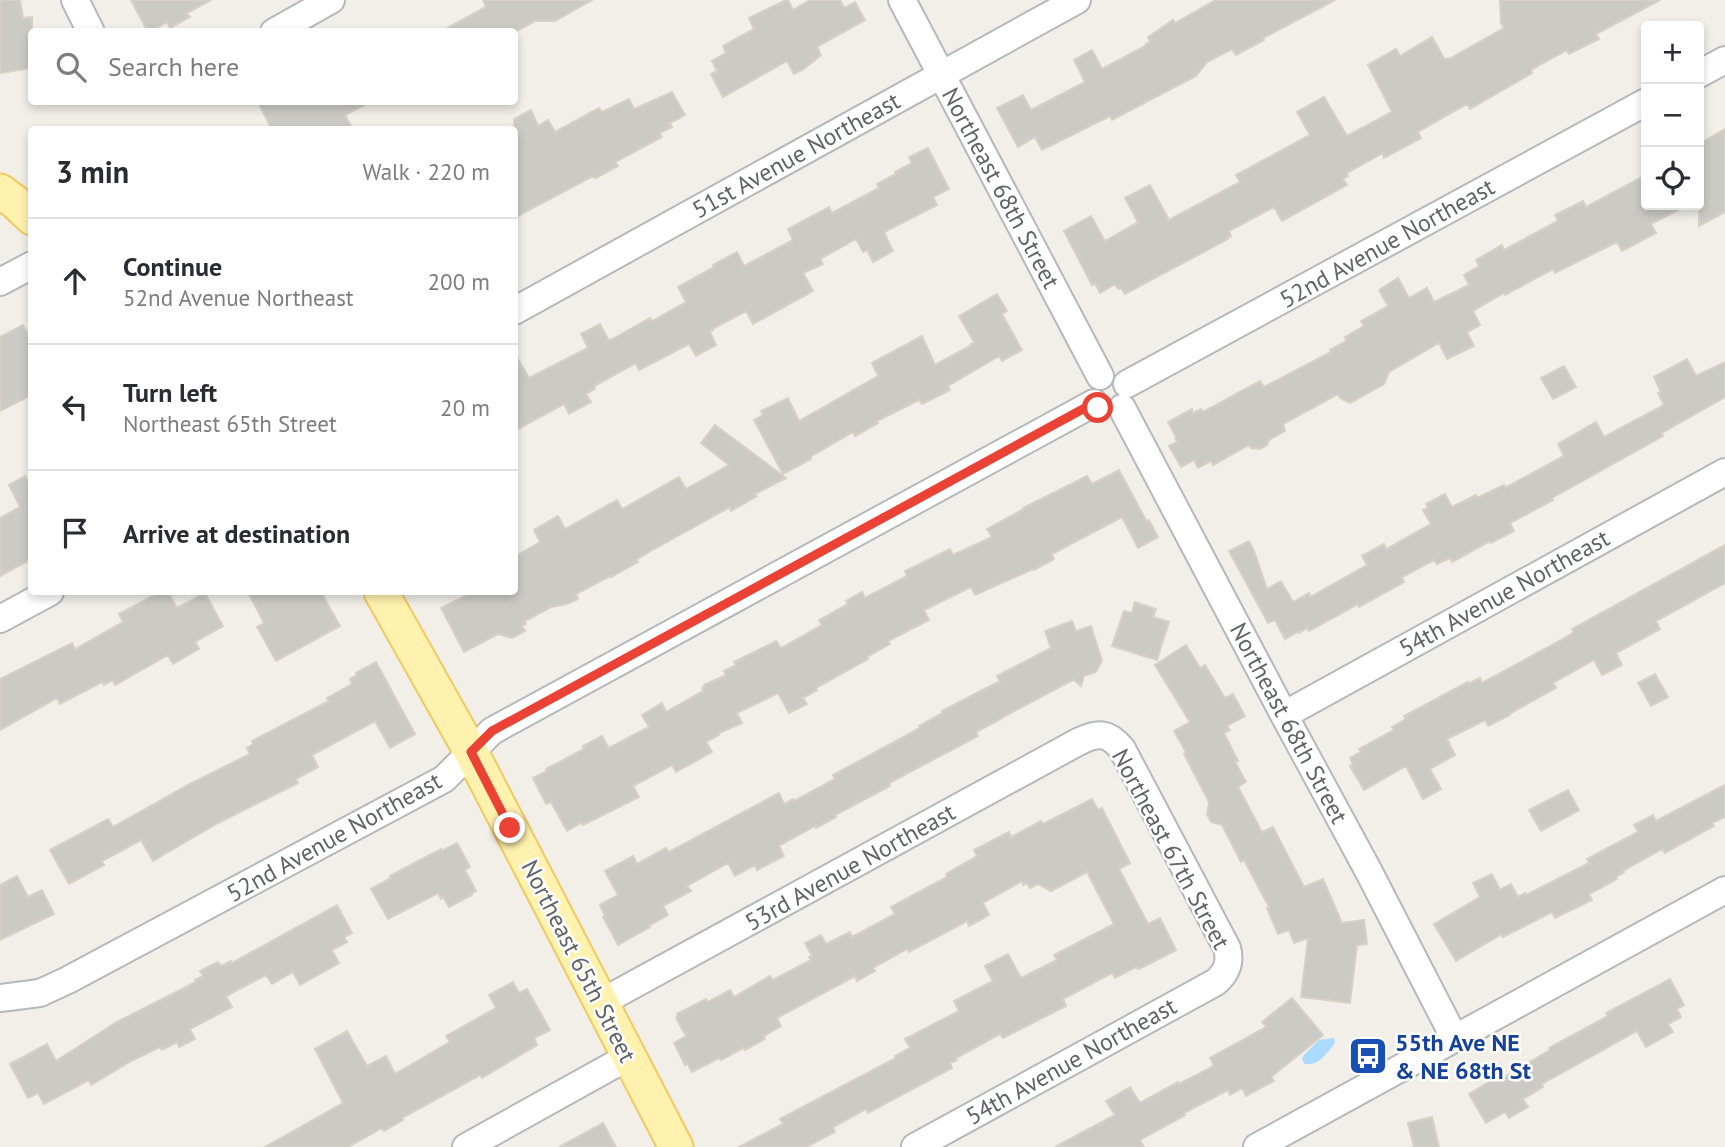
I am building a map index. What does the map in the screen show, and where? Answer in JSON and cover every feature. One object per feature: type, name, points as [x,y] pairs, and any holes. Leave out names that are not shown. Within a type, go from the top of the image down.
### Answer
[{"type":"main road","points":[[0,191],[28,214]]},
{"type":"main road","name":"Northeast 65th Street","points":[[383,595],[471,752],[676,1147]]},
{"type":"street","points":[[75,0],[90,28]]},
{"type":"street","points":[[281,28],[331,0]]},
{"type":"street","name":"Northeast 68th Street","points":[[902,0],[1100,376]]},
{"type":"street","name":"51st Avenue Northeast","points":[[518,309],[1077,0]]},
{"type":"street","points":[[1704,71],[1725,60]]},
{"type":"street","name":"52nd Avenue Northeast","points":[[1125,396],[1641,105]]},
{"type":"street","points":[[0,282],[28,267]]},
{"type":"street","points":[[1118,375],[1125,396],[1117,411],[1103,411],[1094,403],[1091,391],[1100,376],[1118,375]]},
{"type":"street","name":"Northeast 68th Street","points":[[1125,396],[1284,715],[1455,1039]]},
{"type":"street","name":"52nd Avenue Northeast","points":[[0,998],[40,993],[68,980],[444,779],[492,731],[1094,403]]},
{"type":"street","name":"54th Avenue Northeast","points":[[1284,715],[1725,472]]},
{"type":"street","points":[[0,619],[44,595]]},
{"type":"street","name":"Northeast 67th Street","points":[[1100,735],[1112,738],[1122,749],[1227,948],[1229,959],[1225,972]]},
{"type":"street","name":"53rd Avenue Northeast","points":[[600,1003],[1078,742],[1100,735]]},
{"type":"street","points":[[1256,1147],[1725,890]]},
{"type":"street","name":"54th Avenue Northeast","points":[[915,1147],[1216,982],[1225,972]]},
{"type":"street","points":[[466,1147],[628,1057]]},
{"type":"water","points":[[1334,1038],[1335,1043],[1322,1058],[1305,1064],[1303,1056],[1319,1040]]},
{"type":"building","points":[[0,0],[20,0],[23,18],[32,17],[32,28],[28,28],[28,69],[0,73]]},
{"type":"building","points":[[131,0],[211,0],[187,13],[190,17],[170,28],[167,22],[157,28],[146,28]]},
{"type":"building","points":[[483,0],[592,0],[555,21],[535,21],[518,30],[518,28],[447,28],[486,7]]},
{"type":"building","points":[[786,0],[793,10],[810,0],[840,0],[844,8],[855,2],[865,20],[817,47],[821,55],[804,69],[794,74],[787,61],[723,97],[711,74],[717,71],[712,61],[726,53],[723,46],[754,29],[749,18]]},
{"type":"building","points":[[1216,0],[1335,0],[1236,55],[1232,49],[1207,62],[1196,76],[1112,120],[1110,116],[1042,150],[1035,137],[1018,147],[997,108],[1023,95],[1031,110],[1085,82],[1074,60],[1092,50],[1102,69],[1147,45],[1150,42],[1148,37],[1173,20],[1175,23]]},
{"type":"building","points":[[1500,0],[1660,0],[1596,34],[1599,39],[1569,54],[1567,50],[1470,109],[1467,104],[1418,132],[1421,138],[1384,158],[1383,153],[1347,173],[1348,176],[1343,179],[1347,185],[1282,221],[1274,207],[1229,231],[1231,236],[1228,239],[1125,294],[1115,284],[1100,293],[1095,283],[1092,285],[1064,231],[1091,216],[1105,241],[1138,222],[1125,198],[1150,185],[1169,220],[1240,182],[1236,175],[1310,135],[1297,112],[1324,97],[1347,136],[1392,112],[1368,65],[1396,49],[1400,56],[1432,37],[1445,60],[1449,59],[1504,28],[1501,23]]},
{"type":"building","points":[[672,92],[685,115],[670,123],[672,127],[660,133],[662,137],[615,162],[618,166],[596,178],[591,177],[518,216],[518,126],[514,126],[514,119],[531,110],[538,126],[548,120],[555,132],[599,108],[602,112],[629,99],[634,109]]},
{"type":"building","points":[[260,105],[364,105],[345,115],[351,126],[270,126]]},
{"type":"building","points":[[1725,129],[1725,212],[1699,226],[1699,210],[1704,210],[1704,141]]},
{"type":"building","points":[[928,148],[949,189],[933,197],[937,205],[884,232],[893,251],[873,262],[867,250],[863,252],[856,239],[820,259],[823,264],[803,273],[813,291],[753,324],[746,311],[712,329],[710,332],[716,345],[696,356],[689,344],[639,370],[636,363],[594,386],[595,389],[586,394],[591,402],[569,414],[564,404],[518,429],[518,359],[529,378],[588,348],[581,334],[600,324],[609,341],[650,318],[652,321],[686,302],[678,287],[737,252],[744,266],[793,240],[788,229],[829,207],[832,213],[879,188],[877,184],[912,163],[909,157]]},
{"type":"building","points":[[1641,178],[1641,210],[1678,210],[1651,224],[1656,233],[1622,251],[1617,242],[1555,273],[1553,269],[1473,311],[1480,325],[1467,332],[1474,346],[1447,359],[1439,343],[1389,372],[1384,384],[1350,403],[1338,394],[1283,424],[1285,431],[1260,449],[1251,448],[1249,445],[1213,465],[1211,461],[1198,468],[1194,460],[1181,467],[1169,446],[1177,442],[1168,422],[1192,409],[1193,413],[1201,409],[1203,412],[1260,381],[1264,387],[1331,352],[1330,350],[1346,341],[1345,337],[1364,326],[1361,321],[1388,306],[1379,290],[1398,278],[1409,298],[1427,288],[1434,302],[1469,285],[1464,275],[1479,266],[1476,260],[1502,245],[1504,250],[1558,221],[1555,215],[1583,201],[1586,207]]},
{"type":"building","points":[[997,294],[1007,311],[1002,314],[1022,350],[1002,361],[999,356],[948,386],[950,390],[922,404],[919,400],[877,421],[878,423],[855,436],[853,432],[783,474],[754,420],[763,415],[761,411],[788,398],[799,421],[878,376],[872,363],[922,336],[935,365],[974,342],[959,316]]},
{"type":"building","points":[[23,325],[28,335],[28,397],[0,411],[0,337]]},
{"type":"building","points":[[1687,359],[1696,376],[1725,362],[1725,397],[1662,433],[1663,436],[1510,523],[1514,531],[1452,562],[1450,558],[1437,564],[1434,560],[1402,577],[1404,582],[1309,631],[1307,628],[1285,639],[1275,620],[1268,623],[1229,551],[1249,541],[1267,589],[1281,581],[1293,602],[1309,593],[1310,597],[1367,565],[1362,556],[1384,544],[1386,549],[1431,524],[1423,510],[1428,508],[1426,504],[1445,494],[1452,507],[1476,495],[1477,498],[1504,485],[1505,488],[1564,456],[1558,444],[1596,422],[1604,437],[1664,405],[1654,377]]},
{"type":"building","points":[[1564,366],[1576,387],[1553,399],[1541,378]]},
{"type":"building","points":[[715,425],[786,478],[755,494],[757,496],[731,511],[730,507],[654,549],[636,560],[638,562],[576,594],[578,599],[551,607],[525,621],[526,624],[522,626],[525,631],[512,638],[498,634],[464,652],[441,608],[467,595],[518,595],[518,555],[540,542],[534,530],[558,516],[565,529],[617,500],[622,509],[679,477],[686,489],[729,465],[701,443]]},
{"type":"building","points":[[1119,470],[1158,537],[1138,548],[1122,517],[1052,554],[1054,559],[1034,570],[975,595],[971,587],[924,610],[929,620],[888,641],[890,644],[867,657],[868,659],[816,688],[817,690],[803,698],[807,704],[789,713],[778,693],[737,713],[742,723],[706,742],[712,752],[676,772],[672,765],[633,786],[639,797],[583,825],[581,823],[567,831],[551,802],[546,804],[533,778],[584,749],[583,746],[602,736],[609,748],[649,727],[642,715],[662,703],[666,712],[703,691],[704,685],[726,675],[724,671],[736,665],[734,662],[776,641],[781,648],[822,625],[819,620],[848,604],[846,601],[862,592],[865,598],[907,576],[905,571],[950,549],[953,555],[992,537],[987,529],[1087,476],[1092,484]]},
{"type":"building","points":[[25,476],[28,481],[28,561],[0,576],[0,518],[20,507],[9,485]]},
{"type":"building","points":[[1725,545],[1725,583],[1656,621],[1660,629],[1616,653],[1622,665],[1602,675],[1594,660],[1553,683],[1556,688],[1510,715],[1488,726],[1485,720],[1447,739],[1455,755],[1430,769],[1441,789],[1423,799],[1406,766],[1364,790],[1350,766],[1353,764],[1350,758],[1361,752],[1359,749],[1394,730],[1392,727],[1406,719],[1404,716],[1468,682],[1480,678],[1482,683],[1563,639],[1574,632],[1572,629]]},
{"type":"building","points":[[154,595],[170,595],[177,608],[206,595],[223,626],[195,642],[199,649],[173,664],[168,655],[115,685],[113,680],[104,685],[102,682],[60,704],[57,698],[0,730],[0,679],[72,643],[75,649],[123,622],[119,614]]},
{"type":"building","points":[[250,595],[323,595],[340,626],[276,661],[257,627],[264,623]]},
{"type":"building","points":[[1135,602],[1156,609],[1153,617],[1169,622],[1157,660],[1112,646],[1124,611],[1132,613]]},
{"type":"building","points":[[1072,621],[1076,631],[1091,626],[1102,661],[1096,672],[1084,676],[1081,686],[1074,680],[1069,682],[976,732],[978,736],[889,783],[890,786],[835,815],[836,817],[779,846],[784,856],[757,870],[755,865],[735,876],[728,863],[687,886],[691,891],[663,906],[668,915],[618,945],[603,917],[605,916],[600,905],[618,895],[605,871],[633,856],[637,864],[666,848],[669,852],[779,793],[784,804],[793,799],[794,801],[835,779],[833,775],[920,728],[919,726],[943,713],[942,711],[1000,681],[997,676],[1051,648],[1045,631]]},
{"type":"building","points":[[1186,645],[1200,668],[1205,665],[1225,698],[1233,694],[1245,716],[1227,726],[1230,730],[1224,733],[1246,782],[1238,787],[1262,832],[1273,827],[1304,887],[1323,879],[1342,923],[1364,920],[1367,944],[1357,945],[1350,1003],[1301,997],[1308,938],[1294,943],[1289,930],[1278,934],[1267,908],[1269,907],[1244,860],[1241,862],[1222,825],[1211,822],[1207,814],[1209,802],[1174,731],[1190,722],[1155,665]]},
{"type":"building","points":[[376,662],[415,734],[390,748],[375,721],[312,755],[318,767],[296,779],[298,783],[218,823],[153,861],[141,840],[102,861],[104,865],[69,884],[50,850],[108,819],[113,827],[250,754],[247,748],[253,744],[252,741],[329,701],[327,698],[352,684],[350,679],[357,675],[356,673]]},
{"type":"building","points":[[1655,674],[1668,697],[1651,706],[1638,683]]},
{"type":"building","points":[[1725,785],[1725,817],[1712,823],[1714,826],[1665,853],[1662,849],[1623,871],[1617,879],[1589,894],[1592,900],[1555,918],[1552,912],[1503,937],[1502,934],[1456,961],[1434,924],[1480,897],[1473,883],[1492,874],[1500,890],[1511,884],[1518,897],[1525,893],[1526,895],[1589,863],[1587,859],[1638,832],[1634,825],[1653,815],[1656,821]]},
{"type":"building","points":[[1568,790],[1579,810],[1541,831],[1529,810]]},
{"type":"building","points":[[1092,799],[1098,810],[1102,808],[1130,863],[1119,869],[1148,924],[1160,918],[1176,950],[1115,978],[1112,973],[1063,999],[1066,1006],[1003,1038],[1000,1034],[956,1058],[957,1060],[950,1063],[952,1068],[868,1113],[866,1109],[833,1127],[835,1132],[806,1147],[739,1147],[783,1124],[780,1119],[910,1048],[905,1039],[959,1011],[954,1001],[993,981],[985,966],[1008,954],[1021,978],[1057,960],[1054,955],[1114,924],[1087,872],[1051,891],[1038,884],[1030,888],[1027,883],[1023,885],[1022,881],[983,903],[989,915],[969,926],[967,921],[909,952],[907,949],[873,968],[875,971],[857,981],[855,976],[777,1018],[781,1026],[764,1036],[765,1039],[692,1072],[687,1063],[685,1065],[674,1043],[686,1036],[676,1018],[677,1014],[730,990],[734,997],[770,976],[773,980],[811,960],[809,957],[812,956],[805,943],[821,935],[826,944],[850,932],[852,937],[895,914],[891,907],[947,877],[946,874],[977,856],[974,850],[1009,832],[1011,837],[1041,821],[1043,824]]},
{"type":"building","points":[[457,843],[470,867],[465,870],[476,891],[449,907],[438,893],[388,919],[371,889],[391,878],[390,876]]},
{"type":"building","points":[[17,876],[28,897],[42,890],[54,914],[0,940],[0,885]]},
{"type":"building","points":[[337,905],[352,933],[344,937],[347,942],[332,950],[339,963],[300,985],[293,972],[272,984],[266,975],[226,996],[232,1007],[190,1029],[195,1039],[179,1047],[177,1042],[162,1050],[160,1047],[91,1085],[89,1080],[44,1104],[38,1093],[28,1098],[10,1064],[47,1044],[56,1061],[115,1023],[196,982],[195,980],[203,976],[200,971],[218,962],[221,966],[231,961],[232,963]]},
{"type":"building","points":[[1670,979],[1684,1005],[1677,1009],[1681,1017],[1668,1024],[1673,1032],[1646,1047],[1637,1031],[1542,1084],[1543,1087],[1523,1099],[1528,1107],[1509,1118],[1505,1112],[1486,1123],[1469,1094],[1494,1079],[1496,1082],[1550,1050],[1549,1048],[1608,1016],[1606,1013]]},
{"type":"building","points":[[513,982],[519,993],[527,989],[550,1030],[534,1038],[537,1045],[482,1078],[480,1075],[402,1118],[403,1120],[384,1131],[382,1128],[348,1147],[265,1147],[343,1103],[315,1049],[347,1031],[367,1066],[386,1056],[395,1074],[450,1042],[446,1036],[496,1008],[489,995]]},
{"type":"building","points":[[1292,998],[1323,1035],[1271,1077],[1274,1081],[1246,1096],[1242,1088],[1230,1095],[1228,1090],[1140,1140],[1144,1147],[1055,1147],[1115,1115],[1106,1101],[1130,1087],[1140,1103],[1214,1066],[1210,1058],[1266,1027],[1262,1022]]},
{"type":"building","points":[[1432,1117],[1439,1147],[1414,1147],[1408,1123]]},
{"type":"building","points":[[603,1123],[616,1147],[559,1147]]},
{"type":"place","name":"55th Ave NE & NE 68th St","points":[[1368,1056]]},
{"type":"route","points":[[510,828],[471,752],[492,731],[1094,403],[1098,408]]}]
